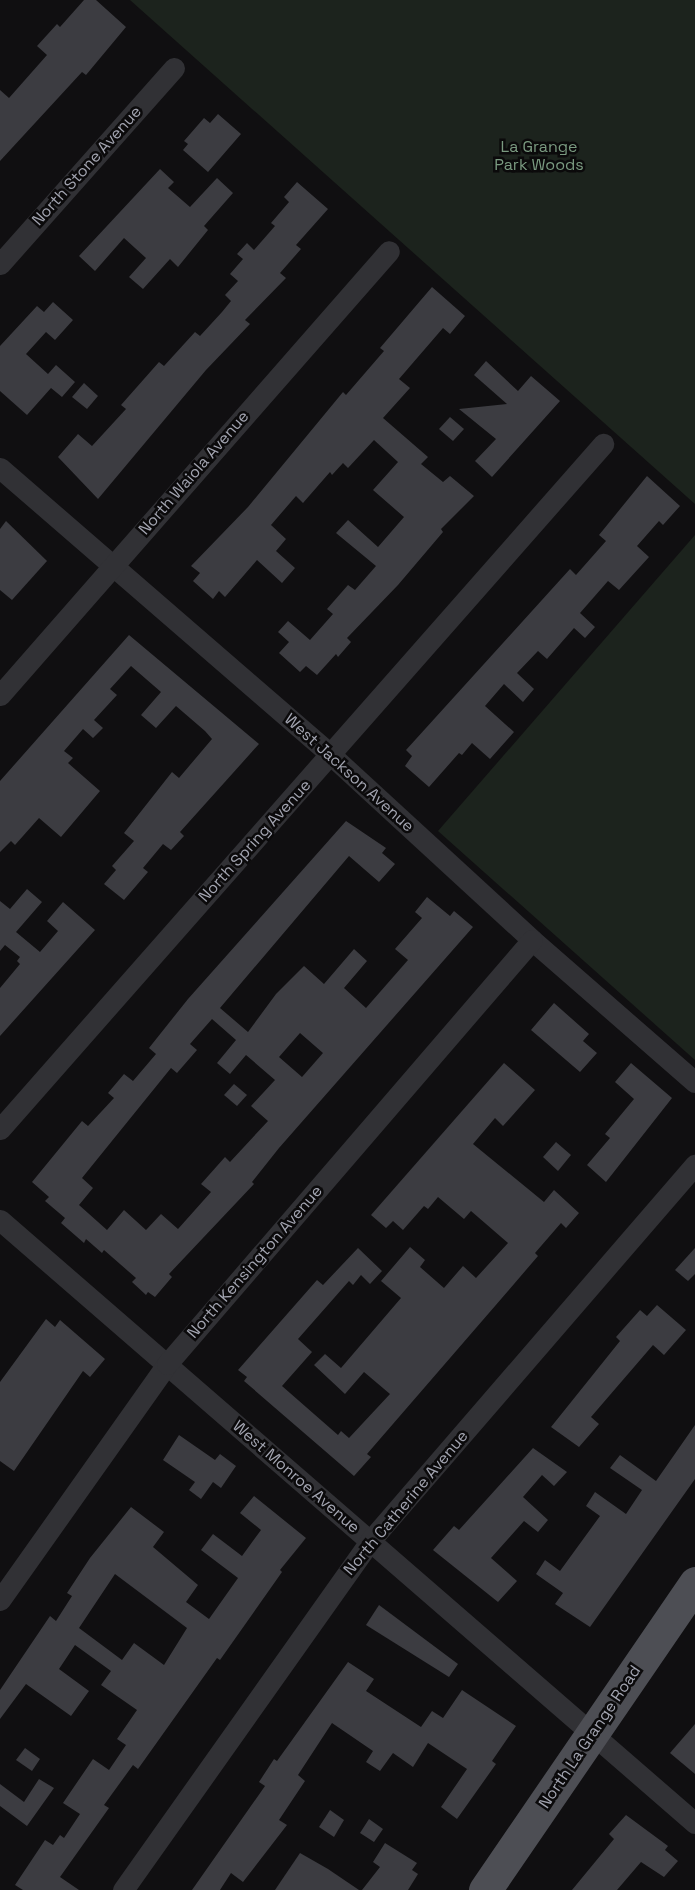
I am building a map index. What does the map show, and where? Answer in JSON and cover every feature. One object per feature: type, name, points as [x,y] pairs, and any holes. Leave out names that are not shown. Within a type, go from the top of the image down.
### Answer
[{"type":"main road","name":"North La Grange Road","points":[[485,1890],[695,1584]]},
{"type":"street","name":"North Stone Avenue","points":[[0,264],[174,68]]},
{"type":"street","name":"North Waiola Avenue","points":[[0,695],[389,251]]},
{"type":"street","name":"North Spring Avenue","points":[[0,1129],[603,444]]},
{"type":"street","name":"West Jackson Avenue","points":[[0,468],[331,755],[532,940],[695,1082]]},
{"type":"street","name":"North Kensington Avenue","points":[[0,1600],[167,1364],[532,940]]},
{"type":"street","name":"North Catherine Avenue","points":[[123,1890],[370,1541],[695,1165]]},
{"type":"street","name":"West Monroe Avenue","points":[[0,1220],[695,1823]]},
{"type":"green space","name":"La Grange Park Woods","points":[[130,0],[695,0],[695,504]]},
{"type":"green space","points":[[695,535],[695,1060],[438,831]]},
{"type":"building","points":[[84,0],[96,0],[126,27],[86,75],[82,72],[0,161],[0,90],[9,98],[47,55],[37,46],[57,24],[60,27]]},
{"type":"building","points":[[218,114],[241,134],[208,172],[183,150],[188,144],[184,141],[204,118],[210,123]]},
{"type":"building","points":[[160,169],[174,182],[168,188],[190,207],[217,178],[233,193],[204,226],[208,230],[178,267],[170,259],[143,289],[129,277],[146,258],[124,238],[95,271],[79,256]]},
{"type":"building","points":[[297,182],[328,209],[296,245],[301,249],[280,273],[286,278],[245,320],[250,324],[206,370],[98,499],[58,457],[78,434],[92,446],[126,409],[121,405],[159,362],[164,366],[195,332],[200,336],[222,312],[231,301],[225,295],[238,281],[230,274],[243,259],[237,254],[247,243],[254,250],[275,226],[271,223],[289,202],[284,197]]},
{"type":"building","points":[[432,287],[465,316],[450,334],[443,328],[399,379],[410,388],[383,418],[428,457],[421,464],[443,482],[450,476],[474,496],[441,529],[443,532],[398,585],[347,638],[351,642],[338,657],[336,654],[317,675],[306,666],[300,672],[279,653],[289,642],[278,632],[288,621],[310,640],[333,614],[327,609],[348,585],[355,590],[376,566],[336,533],[348,520],[378,547],[404,517],[373,490],[398,462],[374,440],[348,468],[343,463],[332,475],[330,472],[303,503],[296,496],[271,525],[286,539],[276,551],[295,568],[282,583],[257,560],[225,597],[219,591],[213,599],[193,581],[200,573],[191,566],[248,507],[343,392],[346,395],[384,351],[380,348]]},
{"type":"building","points":[[53,302],[73,320],[55,340],[46,332],[26,354],[48,374],[56,365],[75,382],[62,397],[51,388],[27,415],[0,391],[0,346],[37,306],[44,312]]},
{"type":"building","points":[[486,361],[518,391],[531,376],[560,401],[492,477],[475,461],[496,439],[459,409],[507,404],[474,375]]},
{"type":"building","points":[[84,383],[98,396],[87,409],[72,397]]},
{"type":"building","points":[[450,417],[464,429],[453,441],[439,429]]},
{"type":"building","points":[[647,476],[680,506],[663,525],[659,521],[637,546],[649,557],[619,590],[608,581],[580,613],[595,627],[585,638],[574,628],[547,659],[538,651],[517,673],[534,689],[523,702],[504,684],[485,706],[514,732],[490,759],[472,743],[462,755],[459,753],[429,787],[405,766],[412,756],[406,750],[570,569],[576,575],[606,541],[599,535]]},
{"type":"building","points":[[6,521],[47,561],[12,600],[0,590],[0,529]]},
{"type":"building","points":[[129,635],[259,744],[180,832],[184,836],[171,850],[163,844],[143,868],[148,872],[124,900],[104,884],[116,870],[112,866],[134,841],[124,833],[172,772],[179,778],[212,739],[205,731],[176,706],[156,728],[141,715],[161,692],[131,666],[110,689],[117,695],[94,720],[103,728],[93,738],[83,729],[64,751],[73,758],[68,763],[100,791],[61,837],[39,818],[15,845],[11,841],[0,852],[0,781]]},
{"type":"building","points":[[346,821],[386,848],[382,853],[395,864],[379,882],[349,856],[220,1008],[248,1032],[276,994],[304,966],[324,984],[354,949],[367,961],[344,988],[366,1008],[408,960],[395,949],[422,918],[415,912],[427,897],[450,916],[454,911],[473,927],[279,1148],[252,1182],[254,1184],[169,1274],[172,1277],[155,1297],[148,1292],[146,1295],[132,1282],[136,1278],[104,1250],[102,1253],[86,1239],[84,1243],[61,1223],[65,1218],[45,1201],[49,1197],[32,1182],[82,1121],[88,1126],[114,1098],[108,1093],[124,1074],[133,1081],[156,1054],[149,1048],[188,999]],"holes":[[[212,1019],[236,1040],[217,1063],[230,1074],[246,1055],[275,1080],[251,1106],[268,1121],[230,1162],[225,1157],[201,1184],[211,1192],[178,1229],[161,1214],[146,1230],[124,1210],[107,1230],[79,1205],[93,1188],[82,1178],[171,1068],[177,1073],[197,1050],[190,1044]],[[300,1033],[323,1053],[302,1077],[279,1057]]]},
{"type":"building","points":[[27,889],[42,902],[16,932],[40,952],[58,931],[47,921],[63,902],[95,930],[0,1036],[0,988],[20,964],[17,961],[20,957],[5,945],[0,951],[0,901],[10,909]]},
{"type":"building","points":[[554,1003],[589,1034],[583,1041],[597,1053],[580,1072],[531,1030]]},
{"type":"building","points":[[504,1063],[535,1090],[503,1126],[495,1118],[473,1144],[544,1202],[554,1190],[579,1213],[566,1228],[561,1223],[535,1253],[538,1256],[367,1454],[371,1457],[354,1476],[244,1381],[247,1377],[238,1370],[317,1280],[323,1285],[358,1248],[382,1271],[370,1284],[361,1275],[353,1285],[349,1281],[298,1339],[312,1352],[282,1386],[338,1435],[341,1431],[349,1438],[390,1394],[364,1372],[345,1394],[314,1365],[325,1354],[341,1368],[401,1298],[381,1281],[410,1247],[425,1260],[420,1267],[444,1288],[463,1266],[476,1278],[508,1243],[471,1211],[464,1219],[438,1197],[428,1209],[424,1206],[403,1230],[393,1221],[386,1228],[371,1215]]},
{"type":"building","points":[[631,1063],[672,1098],[606,1182],[587,1165],[610,1138],[605,1134],[634,1099],[615,1082]]},
{"type":"building","points":[[234,1084],[247,1095],[237,1106],[224,1095]]},
{"type":"building","points":[[556,1142],[571,1155],[558,1171],[543,1157]]},
{"type":"building","points":[[695,1248],[695,1274],[688,1281],[675,1270]]},
{"type":"building","points":[[657,1305],[686,1330],[664,1355],[653,1345],[591,1417],[599,1424],[579,1447],[551,1427],[620,1341],[616,1337],[640,1310],[647,1316]]},
{"type":"building","points":[[46,1319],[55,1327],[60,1320],[105,1359],[90,1377],[83,1371],[14,1471],[0,1461],[0,1382]]},
{"type":"building","points":[[695,1425],[695,1479],[590,1627],[555,1604],[563,1593],[536,1574],[545,1560],[560,1571],[600,1516],[586,1506],[595,1492],[626,1514],[642,1490],[610,1468],[620,1455],[656,1481]]},
{"type":"building","points":[[179,1435],[215,1460],[220,1454],[236,1466],[221,1488],[213,1482],[201,1499],[189,1490],[195,1482],[163,1460]]},
{"type":"building","points":[[533,1448],[567,1472],[554,1486],[542,1475],[523,1497],[548,1520],[538,1532],[524,1521],[491,1558],[517,1581],[498,1602],[433,1550],[454,1526],[459,1530]]},
{"type":"building","points":[[254,1496],[306,1538],[280,1570],[282,1572],[220,1660],[217,1658],[138,1769],[133,1765],[104,1805],[109,1808],[60,1877],[79,1890],[23,1890],[15,1885],[45,1840],[53,1845],[60,1835],[64,1838],[80,1814],[63,1803],[93,1759],[109,1770],[126,1745],[117,1739],[137,1710],[101,1685],[111,1671],[75,1645],[59,1669],[89,1691],[71,1716],[26,1684],[0,1719],[0,1690],[50,1616],[56,1621],[72,1596],[67,1593],[90,1558],[131,1507],[164,1532],[153,1547],[198,1585],[186,1602],[209,1619],[238,1578],[201,1550],[213,1534],[242,1556],[261,1530],[240,1513]],"holes":[[[115,1574],[187,1628],[164,1665],[134,1643],[122,1660],[79,1628]]]},
{"type":"building","points":[[379,1605],[458,1664],[449,1677],[366,1625]]},
{"type":"building","points":[[348,1662],[374,1679],[366,1691],[421,1727],[432,1711],[443,1718],[462,1690],[516,1726],[492,1761],[496,1764],[457,1819],[441,1807],[467,1769],[428,1743],[413,1767],[393,1753],[380,1771],[366,1762],[373,1751],[332,1723],[298,1775],[305,1781],[279,1820],[287,1825],[243,1882],[231,1873],[220,1890],[192,1890],[265,1786],[259,1782],[274,1759],[277,1761]]},
{"type":"building","points":[[695,1724],[695,1774],[670,1753]]},
{"type":"building","points":[[25,1748],[40,1759],[32,1771],[16,1760]]},
{"type":"building","points":[[39,1779],[54,1788],[27,1826],[0,1806],[0,1784],[24,1802]]},
{"type":"building","points":[[330,1810],[344,1820],[334,1837],[319,1827]]},
{"type":"building","points":[[626,1815],[668,1846],[665,1850],[678,1861],[664,1877],[641,1862],[617,1890],[572,1890],[614,1839],[609,1834]]},
{"type":"building","points":[[369,1819],[383,1829],[374,1842],[360,1833]]},
{"type":"building","points":[[385,1843],[417,1863],[412,1870],[418,1874],[408,1890],[362,1890],[380,1867],[373,1862]]},
{"type":"building","points":[[300,1853],[328,1869],[359,1890],[275,1890]]}]
